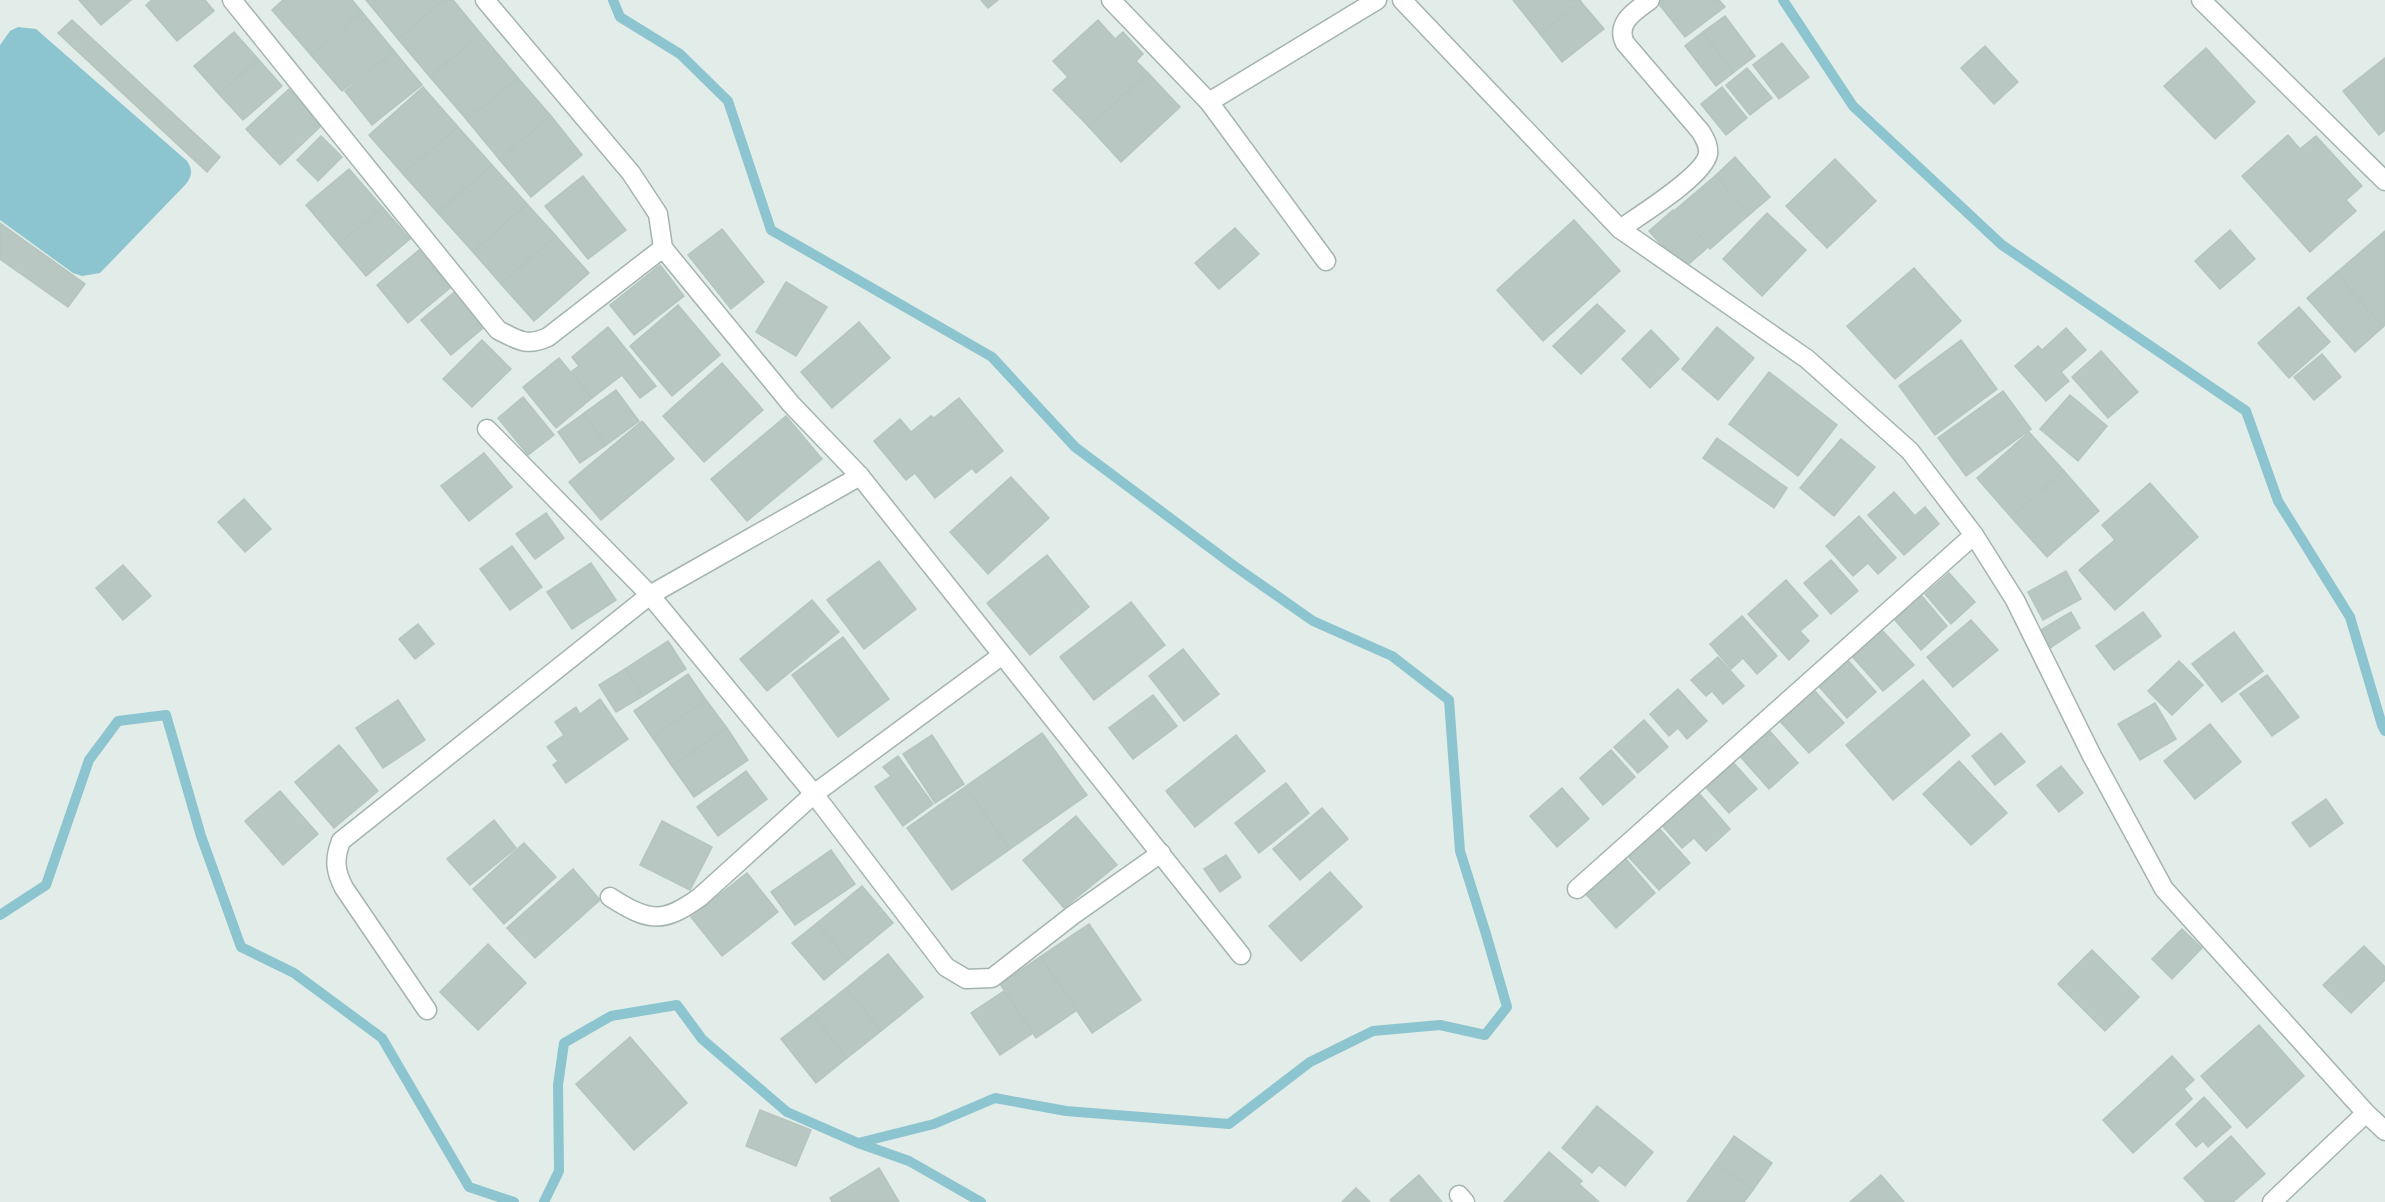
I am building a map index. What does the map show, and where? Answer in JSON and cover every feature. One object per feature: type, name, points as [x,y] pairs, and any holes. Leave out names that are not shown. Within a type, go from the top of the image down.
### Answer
[{"type":"street","points":[[232,0],[498,330],[528,343],[535,343],[548,337],[663,248]]},
{"type":"street","points":[[485,0],[631,173],[658,214],[663,248],[791,404],[860,476],[1241,955]]},
{"type":"street","points":[[1111,0],[1209,102],[1326,261]]},
{"type":"street","points":[[1209,102],[1377,0]]},
{"type":"street","points":[[1402,0],[1620,229],[1807,359],[1910,451],[1974,535],[2015,600],[2092,756],[2164,889],[2366,1113],[2385,1131]]},
{"type":"street","points":[[1620,229],[1693,176],[1704,164],[1708,153],[1707,143],[1701,132],[1621,36],[1622,26],[1628,18],[1650,0]]},
{"type":"street","points":[[2201,0],[2385,181]]},
{"type":"street","points":[[487,429],[650,595],[814,794],[946,967],[966,979],[992,978],[1073,915],[1161,853]]},
{"type":"street","points":[[427,1010],[344,888],[336,872],[336,854],[340,841],[650,595],[860,476]]},
{"type":"street","points":[[1577,889],[1974,535]]},
{"type":"street","points":[[610,897],[643,916],[668,916],[680,911],[700,897],[814,794],[1001,656]]},
{"type":"street","points":[[2272,1202],[2366,1113]]},
{"type":"water","points":[[18,27],[36,29],[187,161],[191,170],[191,176],[186,184],[100,273],[82,276],[73,273],[0,220],[0,45],[10,31]]},
{"type":"building","points":[[79,0],[131,0],[101,25]]},
{"type":"building","points":[[152,0],[205,0],[214,11],[177,41],[146,5]]},
{"type":"building","points":[[283,0],[352,0],[362,12],[311,55],[272,10]]},
{"type":"building","points":[[366,0],[444,0],[398,39]]},
{"type":"building","points":[[444,0],[453,0],[481,34],[430,77],[398,39]]},
{"type":"building","points":[[981,0],[998,0],[988,8]]},
{"type":"building","points":[[1513,0],[1580,0],[1581,2],[1540,34]]},
{"type":"building","points":[[1662,0],[1719,0],[1725,7],[1685,37],[1658,3]]},
{"type":"building","points":[[1581,2],[1604,29],[1562,62],[1540,34]]},
{"type":"building","points":[[362,12],[394,51],[342,91],[311,55]]},
{"type":"building","points":[[1725,16],[1755,56],[1734,72],[1703,32]]},
{"type":"building","points":[[72,20],[220,157],[207,172],[58,33]]},
{"type":"building","points":[[1098,20],[1115,39],[1123,32],[1143,54],[1136,61],[1148,73],[1089,127],[1053,90],[1068,77],[1053,61]]},
{"type":"building","points":[[234,32],[258,59],[219,94],[194,66]]},
{"type":"building","points":[[1703,32],[1734,72],[1716,86],[1685,46]]},
{"type":"building","points":[[481,34],[518,78],[467,120],[430,77]]},
{"type":"building","points":[[1782,43],[1809,77],[1779,99],[1753,65]]},
{"type":"building","points":[[1985,46],[2018,82],[1994,104],[1961,68]]},
{"type":"building","points":[[2206,48],[2255,102],[2215,139],[2164,86]]},
{"type":"building","points":[[394,51],[422,85],[372,125],[345,91]]},
{"type":"building","points":[[2385,58],[2385,130],[2379,135],[2343,91]]},
{"type":"building","points":[[258,59],[282,86],[243,120],[219,94]]},
{"type":"building","points":[[1747,68],[1772,98],[1750,115],[1726,85]]},
{"type":"building","points":[[1148,73],[1180,107],[1121,162],[1089,127]]},
{"type":"building","points":[[518,78],[551,116],[499,159],[467,120]]},
{"type":"building","points":[[423,87],[458,127],[403,174],[369,135]]},
{"type":"building","points":[[1722,87],[1747,118],[1726,135],[1701,104]]},
{"type":"building","points":[[289,89],[323,124],[280,165],[246,129]]},
{"type":"building","points":[[551,116],[582,155],[531,197],[499,159]]},
{"type":"building","points":[[458,127],[492,165],[438,213],[403,174]]},
{"type":"building","points":[[2288,135],[2300,149],[2316,136],[2362,186],[2346,200],[2356,211],[2310,252],[2242,176]]},
{"type":"building","points":[[321,136],[342,157],[318,181],[297,160]]},
{"type":"building","points":[[1735,157],[1770,197],[1750,214],[1715,176]]},
{"type":"building","points":[[1835,159],[1876,201],[1827,248],[1786,206]]},
{"type":"building","points":[[492,165],[527,204],[473,252],[438,213]]},
{"type":"building","points":[[349,169],[383,208],[339,244],[306,205]]},
{"type":"building","points":[[583,176],[626,230],[588,259],[545,206]]},
{"type":"building","points":[[1715,176],[1750,214],[1710,249],[1675,210]]},
{"type":"building","points":[[527,204],[556,236],[501,284],[473,252]]},
{"type":"building","points":[[383,208],[410,239],[366,276],[339,244]]},
{"type":"building","points":[[1673,210],[1707,248],[1683,269],[1649,231]]},
{"type":"building","points":[[1767,213],[1806,250],[1762,296],[1723,259]]},
{"type":"building","points":[[1574,220],[1620,271],[1543,341],[1497,290]]},
{"type":"building","points":[[0,223],[85,284],[68,307],[0,259]]},
{"type":"building","points":[[1235,228],[1259,254],[1219,289],[1195,263]]},
{"type":"building","points":[[722,229],[764,282],[731,309],[688,255]]},
{"type":"building","points":[[2230,230],[2255,259],[2220,289],[2195,261]]},
{"type":"building","points":[[2385,231],[2385,325],[2383,327],[2336,273]]},
{"type":"building","points":[[556,236],[589,273],[534,321],[501,284]]},
{"type":"building","points":[[419,250],[450,288],[408,323],[377,285]]},
{"type":"building","points":[[660,265],[684,296],[634,335],[610,305]]},
{"type":"building","points":[[1914,268],[1961,321],[1895,379],[1847,326]]},
{"type":"building","points":[[2336,273],[2383,327],[2355,352],[2307,298]]},
{"type":"building","points":[[786,282],[827,307],[796,356],[756,332]]},
{"type":"building","points":[[458,289],[488,324],[451,355],[421,320]]},
{"type":"building","points":[[1597,304],[1625,331],[1581,374],[1553,346]]},
{"type":"building","points":[[678,305],[720,355],[672,396],[630,346]]},
{"type":"building","points":[[2299,307],[2330,342],[2289,378],[2258,343]]},
{"type":"building","points":[[859,322],[890,358],[832,408],[801,372]]},
{"type":"building","points":[[608,327],[656,386],[640,398],[622,375],[592,398],[571,372],[579,366],[572,357]]},
{"type":"building","points":[[1717,327],[1754,358],[1718,400],[1682,369]]},
{"type":"building","points":[[2066,328],[2086,350],[2061,372],[2069,381],[2046,401],[2015,366],[2038,346],[2042,350]]},
{"type":"building","points":[[1651,330],[1679,359],[1650,388],[1622,359]]},
{"type":"building","points":[[482,340],[511,369],[472,407],[443,379]]},
{"type":"building","points":[[1961,340],[1997,389],[1935,435],[1899,386]]},
{"type":"building","points":[[2101,351],[2138,392],[2108,418],[2072,377]]},
{"type":"building","points":[[2322,354],[2341,377],[2314,400],[2294,377]]},
{"type":"building","points":[[559,358],[592,398],[556,428],[523,387]]},
{"type":"building","points":[[722,363],[763,410],[704,462],[663,416]]},
{"type":"building","points":[[1769,372],[1837,425],[1798,476],[1729,424]]},
{"type":"building","points":[[616,390],[639,421],[606,445],[583,414]]},
{"type":"building","points":[[2003,391],[2031,429],[1966,476],[1938,438]]},
{"type":"building","points":[[2070,395],[2107,426],[2078,461],[2040,429]]},
{"type":"building","points":[[523,397],[554,435],[528,455],[498,418]]},
{"type":"building","points":[[959,398],[1003,451],[976,473],[972,468],[935,498],[915,473],[906,480],[874,441],[900,419],[911,432],[931,416],[934,418]]},
{"type":"building","points":[[583,414],[606,445],[580,463],[558,432]]},
{"type":"building","points":[[786,416],[822,459],[747,521],[711,479]]},
{"type":"building","points":[[642,421],[674,459],[601,520],[569,482]]},
{"type":"building","points":[[2029,432],[2064,471],[2011,517],[1977,478]]},
{"type":"building","points":[[1717,438],[1787,488],[1774,508],[1703,458]]},
{"type":"building","points":[[1841,439],[1875,467],[1834,516],[1800,488]]},
{"type":"building","points":[[484,453],[512,487],[469,521],[441,486]]},
{"type":"building","points":[[2064,471],[2099,511],[2047,557],[2011,517]]},
{"type":"building","points":[[1011,477],[1049,518],[988,574],[950,532]]},
{"type":"building","points":[[2150,483],[2198,537],[2115,610],[2079,570],[2115,540],[2102,525]]},
{"type":"building","points":[[1894,492],[1915,516],[1925,507],[1939,524],[1904,555],[1868,515]]},
{"type":"building","points":[[244,499],[271,529],[245,552],[218,522]]},
{"type":"building","points":[[546,513],[564,538],[535,559],[516,534]]},
{"type":"building","points":[[1859,516],[1896,558],[1878,574],[1868,563],[1853,576],[1826,546]]},
{"type":"building","points":[[512,546],[542,587],[510,610],[480,569]]},
{"type":"building","points":[[1047,555],[1089,607],[1030,655],[987,603]]},
{"type":"building","points":[[1831,560],[1858,591],[1831,614],[1804,583]]},
{"type":"building","points":[[879,561],[916,609],[864,649],[827,600]]},
{"type":"building","points":[[591,563],[616,600],[572,629],[547,592]]},
{"type":"building","points":[[123,565],[151,596],[123,620],[96,588]]},
{"type":"building","points":[[2066,571],[2081,599],[2043,620],[2028,592]]},
{"type":"building","points":[[1949,573],[1975,602],[1951,624],[1925,594]]},
{"type":"building","points":[[1786,580],[1818,616],[1800,631],[1809,641],[1789,660],[1748,614]]},
{"type":"building","points":[[1921,595],[1947,626],[1921,650],[1894,619]]},
{"type":"building","points":[[812,600],[839,632],[767,691],[740,659]]},
{"type":"building","points":[[1131,602],[1165,645],[1094,700],[1060,657]]},
{"type":"building","points":[[2071,612],[2080,628],[2050,648],[2039,631]]},
{"type":"building","points":[[2143,612],[2161,636],[2114,670],[2096,646]]},
{"type":"building","points":[[1742,616],[1777,656],[1757,674],[1743,658],[1731,669],[1710,644]]},
{"type":"building","points":[[1971,620],[1998,650],[1953,687],[1927,657]]},
{"type":"building","points":[[418,624],[434,644],[415,659],[399,639]]},
{"type":"building","points":[[1880,628],[1914,665],[1883,691],[1850,654]]},
{"type":"building","points":[[2234,632],[2263,671],[2222,702],[2192,664]]},
{"type":"building","points":[[843,637],[889,699],[838,737],[792,675]]},
{"type":"building","points":[[668,641],[686,669],[643,696],[625,669]]},
{"type":"building","points":[[1183,649],[1219,694],[1184,721],[1149,676]]},
{"type":"building","points":[[1718,657],[1744,686],[1723,704],[1712,691],[1706,696],[1691,680]]},
{"type":"building","points":[[1845,657],[1876,692],[1847,718],[1815,682]]},
{"type":"building","points":[[2179,661],[2203,685],[2172,715],[2148,691]]},
{"type":"building","points":[[625,669],[643,696],[616,712],[599,685]]},
{"type":"building","points":[[688,674],[706,700],[652,737],[634,711]]},
{"type":"building","points":[[2267,675],[2299,717],[2272,736],[2240,694]]},
{"type":"building","points":[[1923,680],[1970,735],[1893,800],[1846,745]]},
{"type":"building","points":[[1811,687],[1844,723],[1809,753],[1777,718]]},
{"type":"building","points":[[1678,689],[1707,721],[1687,739],[1678,728],[1669,736],[1650,714]]},
{"type":"building","points":[[1153,695],[1177,726],[1133,759],[1109,728]]},
{"type":"building","points":[[600,699],[628,739],[566,783],[553,765],[558,761],[547,747],[564,735],[555,722],[576,707],[580,714]]},
{"type":"building","points":[[398,700],[425,740],[383,768],[356,728]]},
{"type":"building","points":[[706,700],[727,728],[672,766],[652,737]]},
{"type":"building","points":[[2155,703],[2176,739],[2140,760],[2118,724]]},
{"type":"building","points":[[1644,720],[1668,747],[1638,773],[1614,747]]},
{"type":"building","points":[[2210,724],[2241,762],[2195,799],[2164,761]]},
{"type":"building","points":[[727,728],[748,760],[694,797],[672,766]]},
{"type":"building","points":[[1767,728],[1798,763],[1769,789],[1738,754]]},
{"type":"building","points":[[1042,733],[1087,795],[1010,849],[965,787]]},
{"type":"building","points":[[2001,733],[2025,762],[1995,785],[1972,756]]},
{"type":"building","points":[[932,735],[964,784],[935,803],[903,754]]},
{"type":"building","points":[[1236,735],[1265,771],[1195,827],[1166,791]]},
{"type":"building","points":[[339,745],[378,791],[334,828],[295,782]]},
{"type":"building","points":[[1611,750],[1635,777],[1603,805],[1580,778]]},
{"type":"building","points":[[898,756],[933,804],[903,826],[875,787],[891,776],[883,767]]},
{"type":"building","points":[[1731,760],[1757,789],[1729,813],[1703,784]]},
{"type":"building","points":[[1959,761],[2007,813],[1971,845],[1923,794]]},
{"type":"building","points":[[2061,766],[2083,793],[2059,812],[2037,785]]},
{"type":"building","points":[[746,771],[767,799],[718,836],[697,807]]},
{"type":"building","points":[[1286,783],[1309,813],[1259,853],[1235,823]]},
{"type":"building","points":[[965,787],[1010,849],[952,890],[907,828]]},
{"type":"building","points":[[1562,788],[1589,819],[1557,847],[1530,816]]},
{"type":"building","points":[[280,791],[318,834],[283,865],[245,821]]},
{"type":"building","points":[[1697,791],[1730,829],[1706,851],[1694,838],[1682,848],[1660,823]]},
{"type":"building","points":[[2326,799],[2343,823],[2310,847],[2292,823]]},
{"type":"building","points":[[1322,808],[1348,839],[1300,880],[1273,849]]},
{"type":"building","points":[[1076,816],[1117,865],[1064,908],[1023,860]]},
{"type":"building","points":[[494,820],[516,848],[470,885],[447,859]]},
{"type":"building","points":[[662,821],[712,847],[690,890],[640,865]]},
{"type":"building","points":[[1658,827],[1690,863],[1659,890],[1626,854]]},
{"type":"building","points":[[524,843],[556,877],[504,924],[473,889]]},
{"type":"building","points":[[831,850],[855,884],[795,925],[771,892]]},
{"type":"building","points":[[1226,855],[1241,877],[1220,892],[1204,869]]},
{"type":"building","points":[[1625,858],[1655,893],[1616,928],[1585,893]]},
{"type":"building","points":[[573,869],[600,900],[535,958],[507,928]]},
{"type":"building","points":[[1330,872],[1362,907],[1301,961],[1269,926]]},
{"type":"building","points":[[747,873],[778,912],[722,956],[691,917]]},
{"type":"building","points":[[862,886],[893,923],[848,960],[817,923]]},
{"type":"building","points":[[817,923],[848,960],[824,980],[792,943]]},
{"type":"building","points":[[1089,924],[1141,1000],[1092,1033],[1040,957]]},
{"type":"building","points":[[2182,929],[2202,948],[2172,979],[2152,959]]},
{"type":"building","points":[[488,944],[526,983],[478,1030],[440,992]]},
{"type":"building","points":[[2364,946],[2385,967],[2385,980],[2351,1013],[2323,985]]},
{"type":"building","points":[[2092,950],[2139,997],[2105,1031],[2058,984]]},
{"type":"building","points":[[888,954],[923,997],[881,1031],[846,988]]},
{"type":"building","points":[[1040,957],[1077,1010],[1036,1038],[1000,984]]},
{"type":"building","points":[[846,988],[881,1031],[847,1058],[812,1015]]},
{"type":"building","points":[[1004,991],[1033,1033],[1000,1055],[971,1013]]},
{"type":"building","points":[[812,1015],[847,1058],[816,1083],[781,1039]]},
{"type":"building","points":[[2259,1025],[2304,1076],[2247,1128],[2201,1076]]},
{"type":"building","points":[[630,1037],[687,1103],[634,1150],[576,1084]]},
{"type":"building","points":[[2172,1056],[2194,1080],[2184,1089],[2192,1099],[2133,1153],[2103,1120]]},
{"type":"building","points":[[2204,1097],[2231,1127],[2208,1147],[2203,1141],[2196,1147],[2176,1124]]},
{"type":"building","points":[[1597,1106],[1653,1152],[1625,1186],[1599,1165],[1592,1173],[1562,1148]]},
{"type":"building","points":[[760,1110],[811,1130],[796,1166],[746,1146]]},
{"type":"building","points":[[1734,1136],[1772,1163],[1753,1190],[1715,1163]]},
{"type":"building","points":[[2231,1136],[2265,1174],[2233,1202],[2206,1202],[2184,1178]]},
{"type":"building","points":[[1549,1152],[1582,1181],[1579,1184],[1599,1202],[1504,1202]]},
{"type":"building","points":[[1715,1163],[1753,1190],[1744,1202],[1687,1202]]},
{"type":"building","points":[[879,1168],[899,1202],[832,1202],[830,1198]]},
{"type":"building","points":[[1419,1175],[1442,1202],[1392,1202],[1390,1200]]},
{"type":"building","points":[[1881,1175],[1904,1202],[1850,1202]]},
{"type":"building","points":[[1356,1188],[1370,1202],[1342,1202]]},
{"type":"waterway","points":[[613,0],[620,17],[680,54],[728,101],[771,230],[992,357],[1075,447],[1233,565],[1313,621],[1392,656],[1449,700],[1460,851],[1507,1007],[1485,1035],[1440,1025],[1373,1031],[1310,1062],[1229,1124],[1066,1111],[995,1098],[934,1124],[858,1143]]},
{"type":"waterway","points":[[1783,0],[1853,106],[2002,245],[2246,411],[2278,501],[2350,617],[2385,731]]},
{"type":"waterway","points":[[0,915],[46,885],[89,760],[118,721],[166,715],[201,836],[241,947],[294,973],[382,1038],[469,1187],[514,1202]]},
{"type":"waterway","points":[[544,1202],[559,1171],[558,1085],[564,1043],[611,1016],[677,1005],[702,1039],[787,1112],[858,1143],[909,1161],[981,1202]]}]
